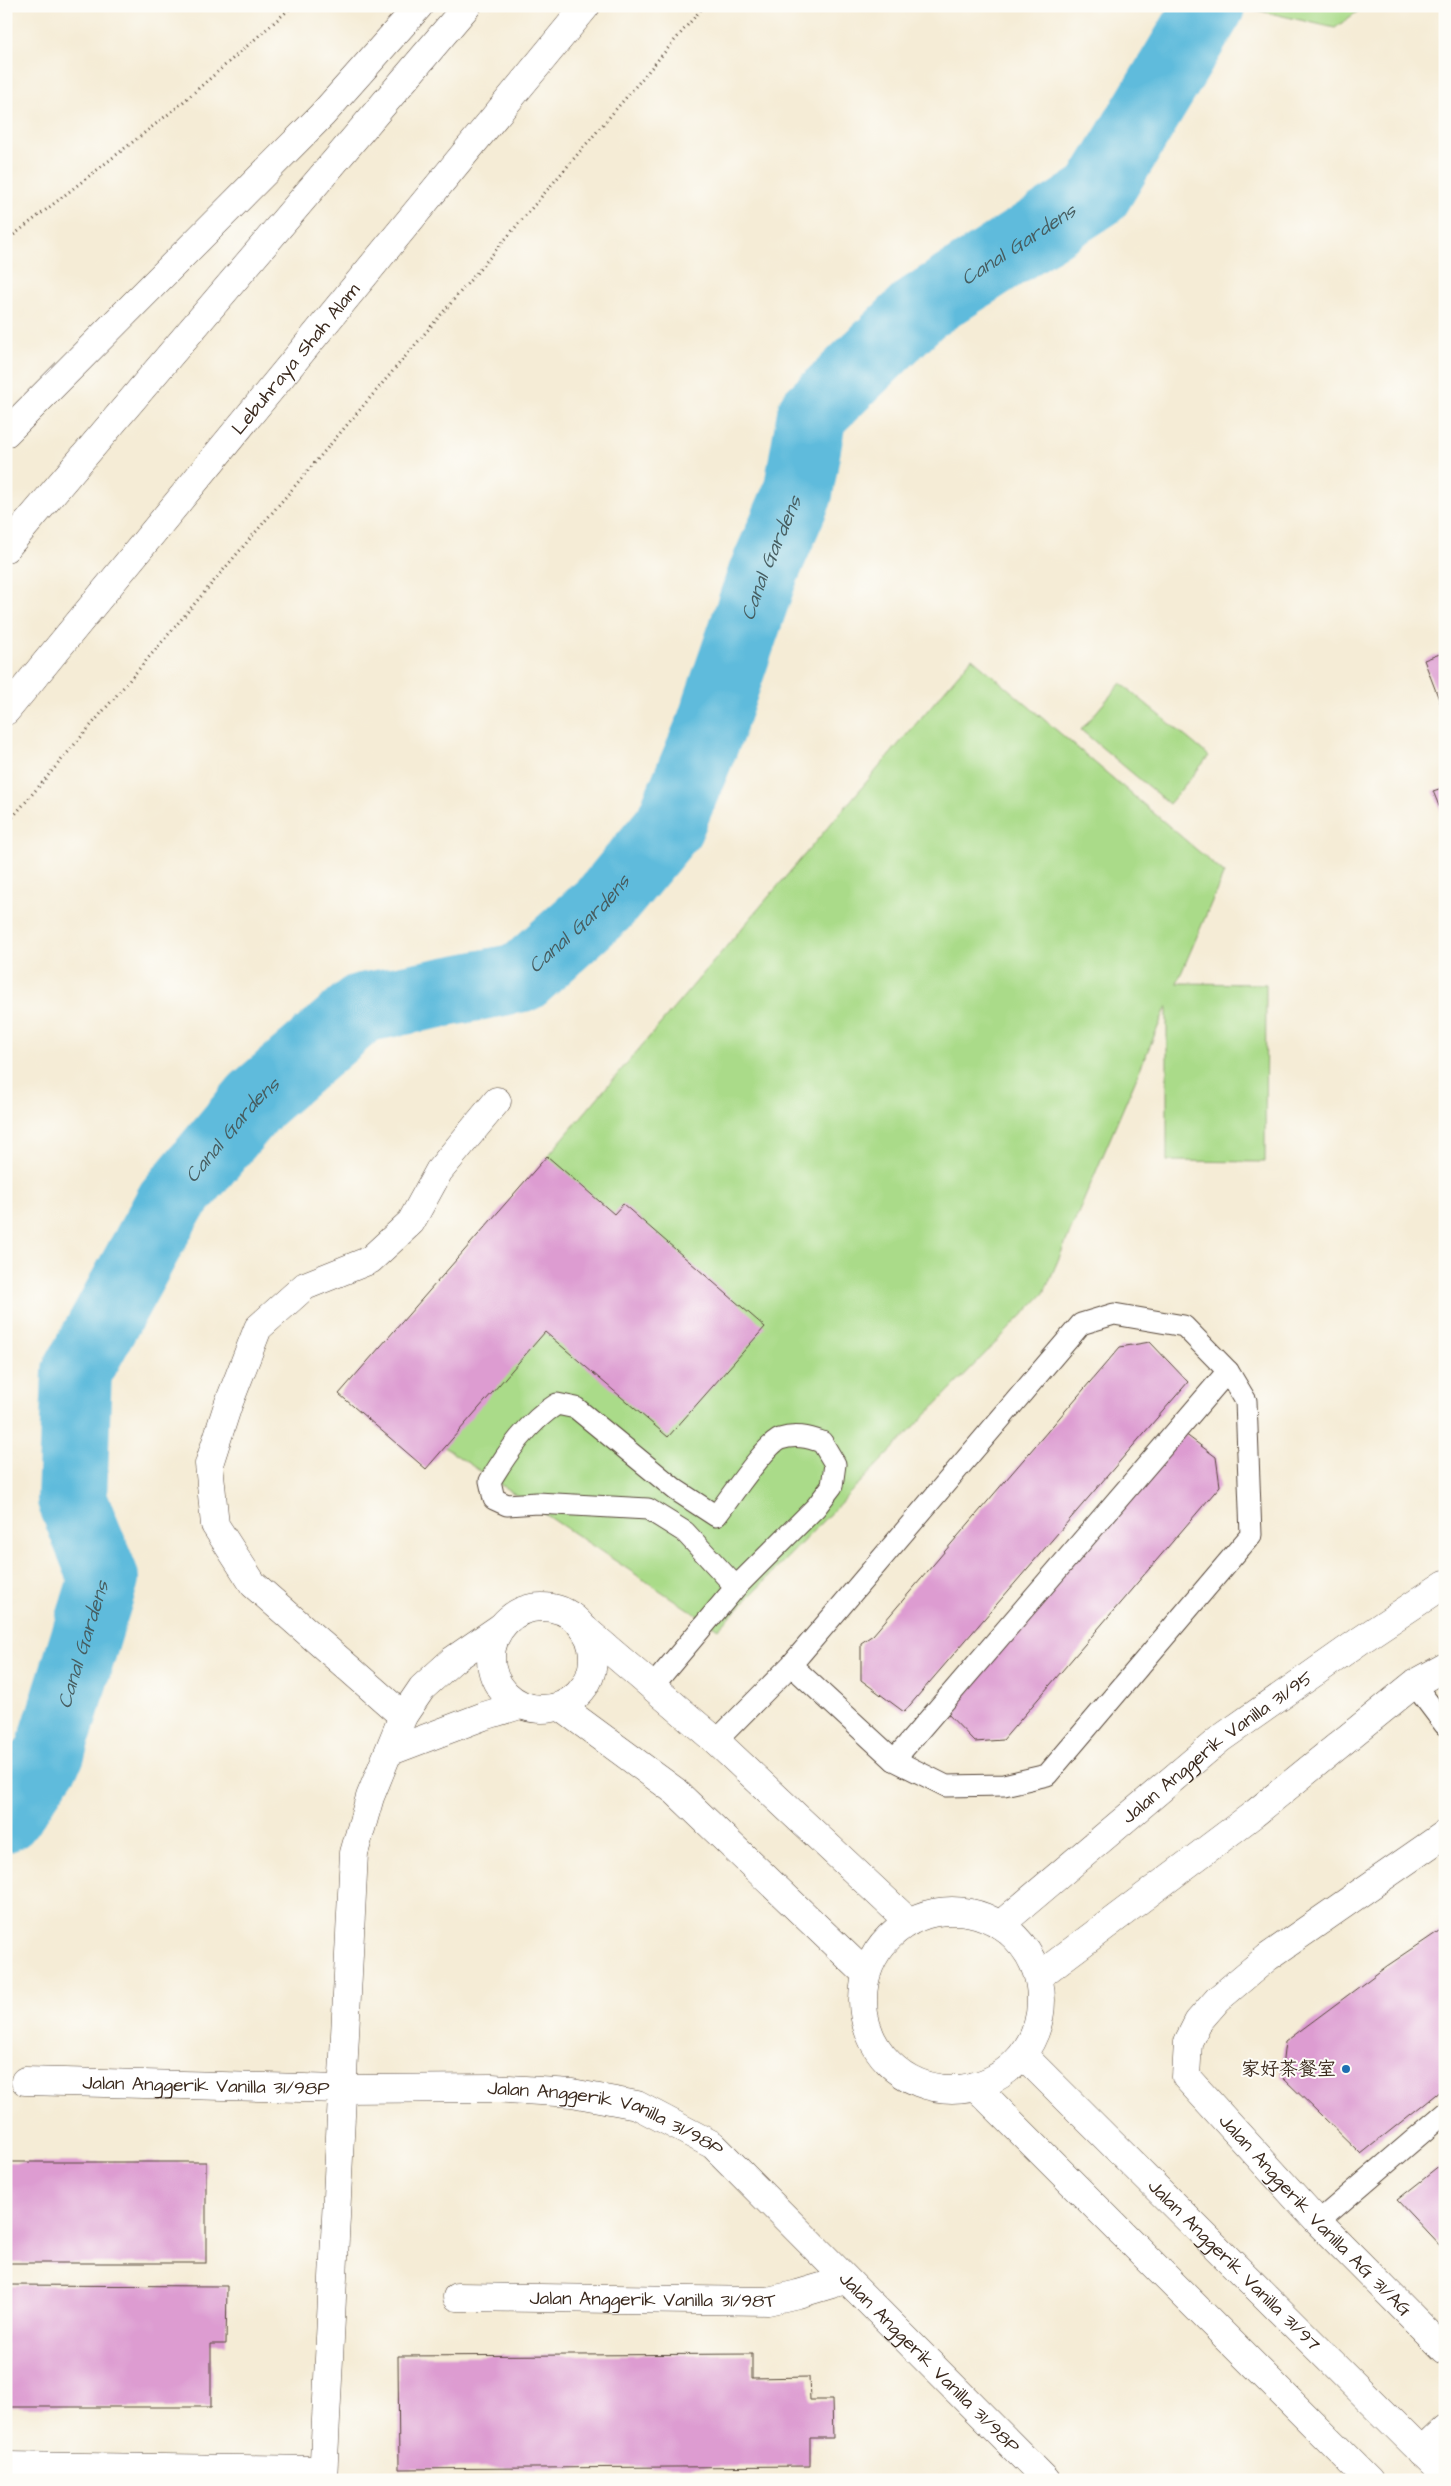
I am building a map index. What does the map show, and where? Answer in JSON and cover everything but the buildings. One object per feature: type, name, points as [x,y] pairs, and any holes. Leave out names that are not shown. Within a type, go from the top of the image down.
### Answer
[{"type":"main road","points":[[6,432],[322,115],[419,6]]},
{"type":"main road","points":[[6,548],[467,6]]},
{"type":"main road","name":"Lebuhraya Shah Alam","points":[[6,711],[586,6]]},
{"type":"main road","points":[[403,1716],[253,1584],[215,1525],[209,1464],[228,1404],[258,1328],[305,1286],[370,1260],[411,1222],[439,1171],[497,1100]]},
{"type":"main road","name":"Jalan Anggerik Vanilla 31/95","points":[[1000,1925],[1220,1739],[1361,1640],[1445,1584]]},
{"type":"main road","points":[[6,2466],[323,2475],[354,1853],[370,1797],[403,1716],[422,1688],[453,1660],[501,1627],[512,1616],[528,1609],[544,1606],[560,1610],[574,1618],[651,1688],[716,1741],[910,1922]]},
{"type":"main road","points":[[501,1627],[492,1644],[490,1660],[494,1679],[505,1694],[520,1705],[547,1710],[561,1707],[579,1694],[592,1674],[594,1659],[592,1644],[586,1630]]},
{"type":"main road","points":[[1039,1976],[1254,1814],[1414,1684],[1445,1667]]},
{"type":"main road","points":[[389,1752],[484,1716],[520,1705]]},
{"type":"main road","points":[[561,1707],[675,1791],[866,1974]]},
{"type":"main road","name":"Jalan Anggerik Vanilla AG 31/AG","points":[[1445,1834],[1268,1957],[1218,1999],[1198,2022],[1188,2042],[1186,2078],[1318,2222],[1445,2350]]},
{"type":"main road","points":[[955,1911],[979,1915],[1000,1925],[1017,1938],[1026,1950],[1039,1976],[1042,2003],[1036,2031],[1023,2055],[993,2079],[975,2086],[948,2089],[921,2083],[898,2070],[879,2051],[867,2027],[862,2000],[866,1974],[876,1953],[891,1935],[910,1922],[932,1913],[955,1911]]},
{"type":"main road","name":"Jalan Anggerik Vanilla 31/97","points":[[1023,2055],[1445,2475]]},
{"type":"main road","name":"Jalan Anggerik Vanilla 31/98P","points":[[25,2081],[342,2089],[492,2088],[572,2093],[636,2105],[713,2145],[786,2216],[846,2280],[1046,2480]]},
{"type":"main road","points":[[975,2086],[1369,2480]]},
{"type":"main road","name":"Jalan Anggerik Vanilla 31/98T","points":[[457,2297],[768,2301],[846,2280]]},
{"type":"main road","points":[[1422,2452],[1445,2430]]},
{"type":"lane","points":[[716,1741],[791,1665],[1081,1324],[1114,1314],[1184,1326],[1228,1371],[1246,1401],[1251,1535],[1047,1775],[1004,1784],[946,1786],[894,1760],[791,1665]]},
{"type":"lane","points":[[894,1760],[1228,1371]]},
{"type":"lane","points":[[716,1516],[676,1490],[576,1408],[557,1404],[541,1414],[502,1460],[490,1481],[494,1499],[507,1504],[537,1503],[648,1509],[685,1532],[736,1587]]},
{"type":"lane","points":[[651,1688],[736,1587],[816,1507],[832,1486],[835,1464],[822,1442],[802,1436],[779,1440],[765,1452],[694,1542]]},
{"type":"lane","points":[[1414,1684],[1445,1725]]},
{"type":"lane","points":[[1318,2222],[1445,2113]]},
{"type":"path","points":[[6,241],[175,109],[293,6]]},
{"type":"path","points":[[6,825],[704,6]]},
{"type":"green space","points":[[1239,6],[1365,6],[1335,28]]},
{"type":"green space","points":[[972,658],[1224,873],[1177,983],[1266,984],[1265,1162],[1167,1161],[1167,1006],[1044,1293],[718,1629],[352,1386]]},
{"type":"green space","points":[[1121,683],[1209,756],[1169,804],[1081,730]]},
{"type":"waterway","name":"Canal Gardens","points":[[6,1817],[50,1753],[104,1578],[72,1499],[77,1372],[170,1203],[256,1100],[362,1008],[523,977],[605,903],[669,826],[710,728],[763,574],[798,493],[812,414],[920,309],[1097,194],[1210,6]]},
{"type":"place","name":"家好茶餐室","points":[[1346,2069]]}]
